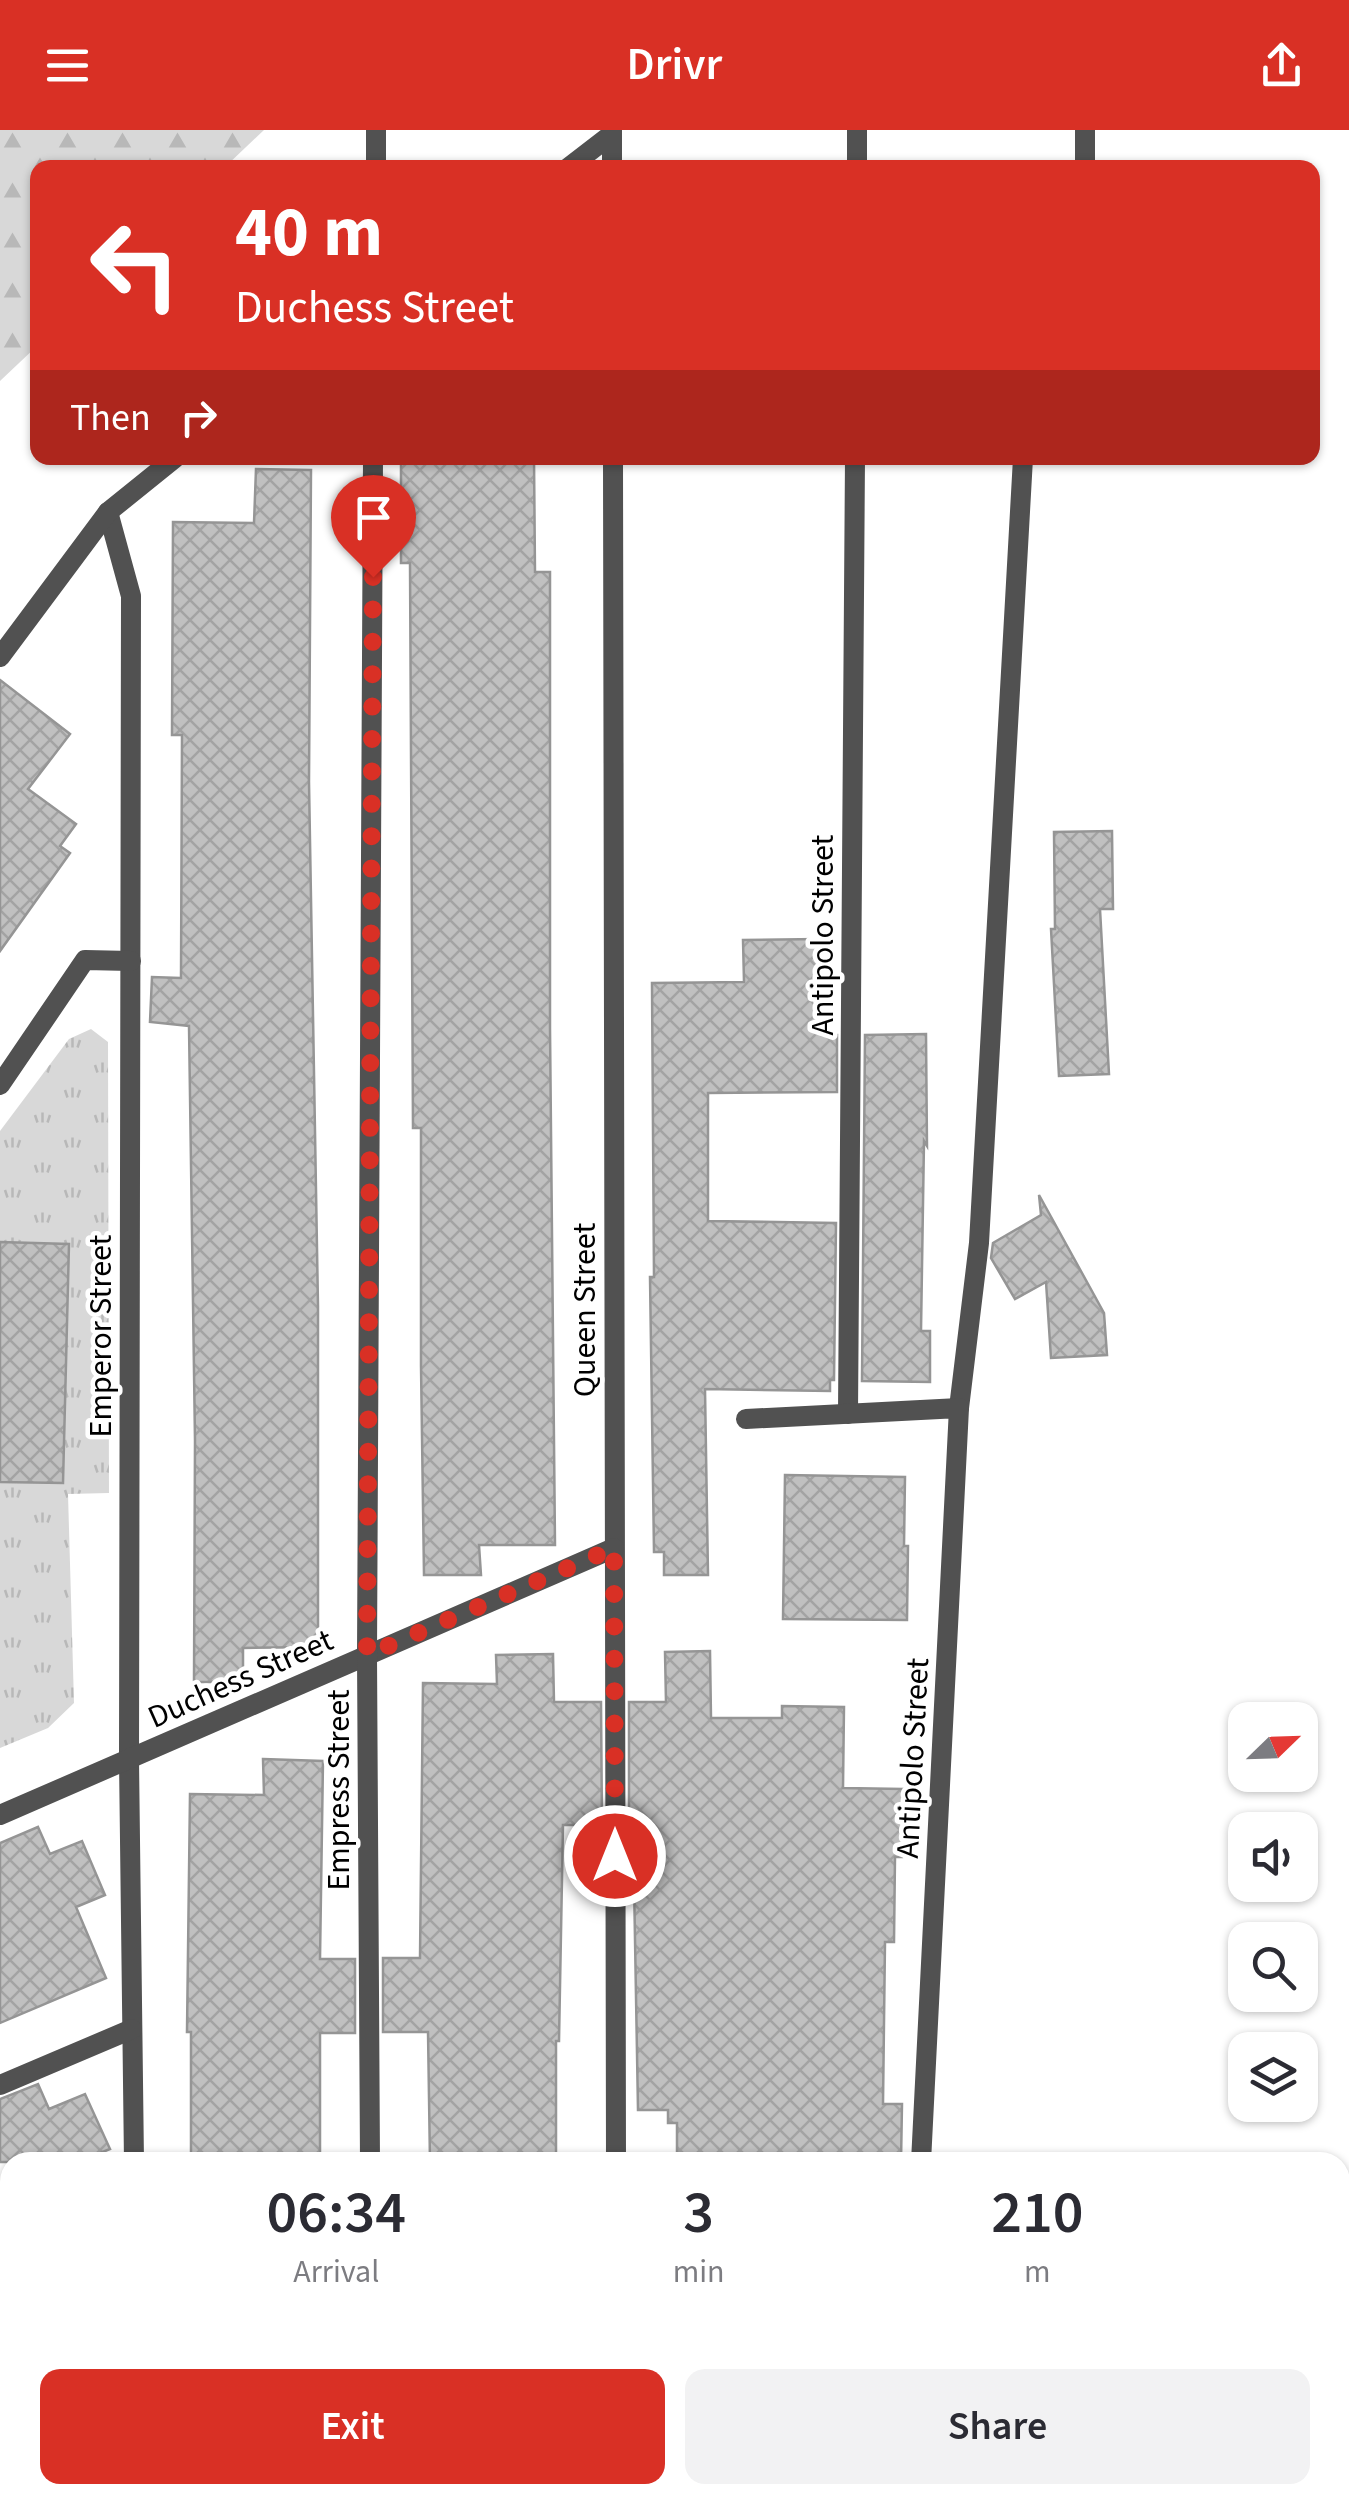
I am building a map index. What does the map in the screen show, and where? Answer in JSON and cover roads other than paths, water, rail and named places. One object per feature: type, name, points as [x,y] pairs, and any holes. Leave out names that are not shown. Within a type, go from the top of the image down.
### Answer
[{"type":"street","points":[[376,130],[376,160]]},
{"type":"street","points":[[857,130],[857,160]]},
{"type":"street","points":[[1084,160],[1085,130]]},
{"type":"street","points":[[578,160],[612,132]]},
{"type":"street","points":[[612,132],[612,160]]},
{"type":"street","points":[[0,657],[108,512],[166,465]]},
{"type":"street","name":"Empress Street","points":[[370,2152],[367,1655],[373,465]]},
{"type":"street","name":"Queen Street","points":[[613,465],[616,2152]]},
{"type":"street","name":"Antipolo Street","points":[[848,1414],[855,465]]},
{"type":"street","name":"Antipolo Street","points":[[922,2152],[960,1408],[979,1243],[1022,465]]},
{"type":"street","name":"Emperor Street","points":[[108,512],[131,596],[130,1760],[134,2152]]},
{"type":"street","points":[[0,1085],[85,960],[130,960]]},
{"type":"street","points":[[746,1420],[960,1408]]},
{"type":"street","name":"Duchess Street","points":[[0,1816],[614,1548]]},
{"type":"street","points":[[0,2084],[132,2029]]}]
